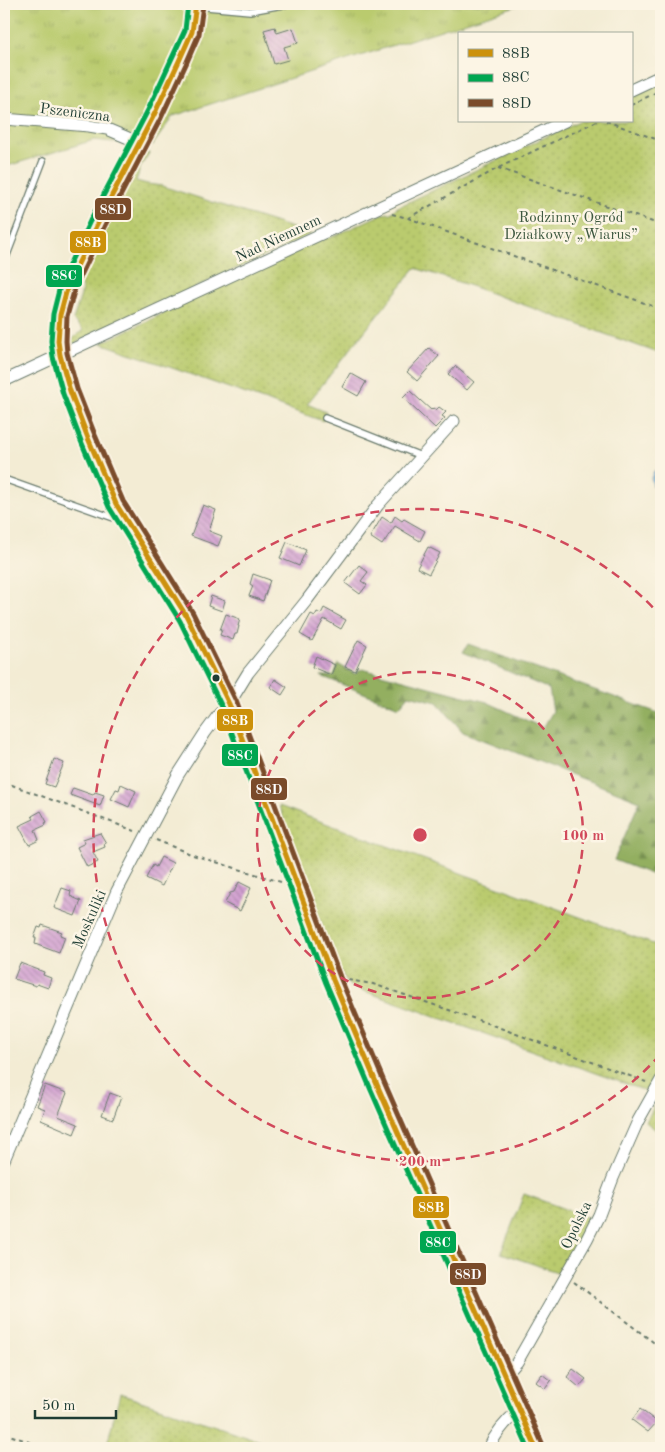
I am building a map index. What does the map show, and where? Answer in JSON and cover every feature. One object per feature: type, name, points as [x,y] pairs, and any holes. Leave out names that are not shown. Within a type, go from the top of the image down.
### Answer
[{"type":"street","points":[[196,5],[192,32],[140,143],[97,224],[68,285],[60,315],[58,341],[60,355],[70,391],[116,504],[187,617],[229,704],[333,980],[536,1448]]},
{"type":"street","points":[[632,90],[661,76]]},
{"type":"street","name":"Pszeniczna","points":[[4,119],[107,129],[140,143]]},
{"type":"street","name":"Nad Niemnem","points":[[4,381],[563,122]]},
{"type":"street","name":"Moskuliki","points":[[4,1160],[117,891],[178,775],[205,733],[229,704],[248,673],[307,600],[378,505],[454,422]]},
{"type":"street","name":"Opolska","points":[[505,1376],[518,1362],[587,1239],[638,1121],[660,1083]]},
{"type":"street","points":[[489,1448],[504,1423],[519,1410]]},
{"type":"lane","points":[[196,5],[250,11],[288,4]]},
{"type":"lane","points":[[4,263],[43,161]]},
{"type":"lane","points":[[325,418],[421,456]]},
{"type":"lane","points":[[4,480],[128,523]]},
{"type":"path","points":[[632,104],[661,90]]},
{"type":"path","points":[[408,218],[498,168],[595,122]]},
{"type":"path","points":[[609,122],[661,141]]},
{"type":"path","points":[[498,168],[661,225]]},
{"type":"path","points":[[391,213],[661,309]]},
{"type":"path","points":[[4,782],[193,855],[298,888]]},
{"type":"path","points":[[333,980],[373,984],[660,1083]]},
{"type":"path","points":[[567,1276],[661,1348]]},
{"type":"path","points":[[4,1433],[46,1448]]},
{"type":"green space","points":[[4,4],[522,4],[173,116],[152,146],[94,140],[4,167]]},
{"type":"green space","name":"Rodzinny Ogród Działkowy „Wiarus”","points":[[661,82],[661,354],[415,268],[307,404],[326,412],[323,421],[101,343],[324,237],[330,238],[382,214],[391,213],[396,208],[577,122],[632,122],[632,96]]},
{"type":"green space","points":[[140,153],[149,153],[141,166],[136,181],[162,186],[311,234],[71,345],[70,341],[83,330],[73,320],[82,287],[76,283]]},
{"type":"green space","points":[[468,644],[661,714],[661,878],[614,860],[640,801],[463,732],[437,702],[409,695],[399,707],[321,676],[334,676],[338,664],[355,674],[362,669],[487,702],[543,728],[553,711],[549,689],[463,652]]},
{"type":"green space","points":[[279,806],[661,947],[661,1068],[646,1091],[350,986],[336,965]]},
{"type":"green space","points":[[661,1092],[661,1134],[646,1122]]},
{"type":"green space","points":[[524,1194],[592,1219],[560,1273],[501,1253]]},
{"type":"green space","points":[[120,1394],[281,1448],[106,1448]]},
{"type":"water","points":[[661,467],[660,489],[653,486],[651,478],[654,471]]},
{"type":"building","points":[[275,27],[277,33],[293,28],[298,43],[284,47],[288,60],[274,64],[264,30]]},
{"type":"building","points":[[429,348],[439,356],[417,381],[407,372]]},
{"type":"building","points":[[455,366],[474,382],[467,390],[448,374]]},
{"type":"building","points":[[350,373],[366,382],[358,396],[342,387]]},
{"type":"building","points":[[410,391],[431,410],[433,408],[436,410],[439,407],[446,412],[442,416],[445,418],[435,428],[403,398]]},
{"type":"building","points":[[203,505],[216,510],[209,531],[222,536],[218,546],[191,536]]},
{"type":"building","points":[[395,516],[425,531],[420,541],[395,526],[382,545],[370,537],[382,517],[391,523]]},
{"type":"building","points":[[287,542],[306,550],[299,566],[280,558]]},
{"type":"building","points":[[428,547],[440,553],[429,574],[417,568]]},
{"type":"building","points":[[359,565],[368,572],[361,581],[367,585],[360,594],[345,583]]},
{"type":"building","points":[[253,574],[270,580],[263,601],[249,596],[253,586],[250,584]]},
{"type":"building","points":[[211,596],[225,601],[222,611],[208,606]]},
{"type":"building","points":[[324,608],[346,620],[341,629],[324,619],[312,641],[300,634],[311,614],[315,616],[317,612],[321,614]]},
{"type":"building","points":[[226,614],[240,619],[237,634],[235,634],[233,640],[220,635]]},
{"type":"building","points":[[358,640],[367,645],[355,671],[345,667]]},
{"type":"building","points":[[316,656],[335,665],[331,675],[312,667]]},
{"type":"building","points":[[275,679],[287,687],[282,695],[270,687]]},
{"type":"building","points":[[54,759],[64,763],[54,787],[45,784]]},
{"type":"building","points":[[121,784],[136,791],[129,807],[111,799],[116,789],[119,790]]},
{"type":"building","points":[[73,788],[93,795],[95,792],[104,795],[100,806],[70,795]]},
{"type":"building","points":[[41,811],[47,822],[45,823],[46,825],[35,830],[39,840],[29,845],[19,826],[34,819],[32,816]]},
{"type":"building","points":[[100,833],[106,843],[104,844],[105,847],[93,852],[98,862],[87,867],[77,847],[85,843],[83,839]]},
{"type":"building","points":[[161,857],[173,863],[162,886],[146,878],[153,865],[156,867]]},
{"type":"building","points":[[239,882],[251,888],[240,911],[225,903]]},
{"type":"building","points":[[62,888],[71,891],[70,896],[81,901],[75,916],[54,908]]},
{"type":"building","points":[[42,925],[62,932],[60,935],[65,937],[59,953],[35,944],[36,938],[34,938],[38,927],[41,928]]},
{"type":"building","points":[[20,963],[44,972],[43,975],[51,978],[48,988],[14,979]]},
{"type":"building","points":[[45,1085],[67,1093],[58,1116],[78,1124],[74,1134],[41,1120],[45,1109],[37,1106]]},
{"type":"building","points":[[110,1093],[121,1097],[113,1119],[102,1115]]},
{"type":"building","points":[[573,1369],[586,1379],[579,1387],[567,1377]]},
{"type":"building","points":[[542,1374],[551,1381],[545,1389],[536,1382]]},
{"type":"building","points":[[640,1409],[657,1422],[648,1432],[632,1420]]},
{"type":"transit line","name":"88C","points":[[188,4],[185,30],[147,112],[90,221],[61,282],[53,314],[51,341],[53,357],[63,394],[109,507],[180,621],[222,707],[326,983],[528,1448]]},
{"type":"transit line","name":"88B","points":[[196,4],[192,32],[179,61],[154,115],[97,224],[68,285],[60,315],[58,341],[60,355],[70,391],[116,504],[187,617],[229,704],[333,980],[536,1448]]},
{"type":"transit line","name":"88D","points":[[203,5],[199,34],[186,64],[161,118],[104,227],[75,288],[67,316],[67,353],[77,389],[123,501],[193,613],[236,701],[340,977],[543,1445]]}]
